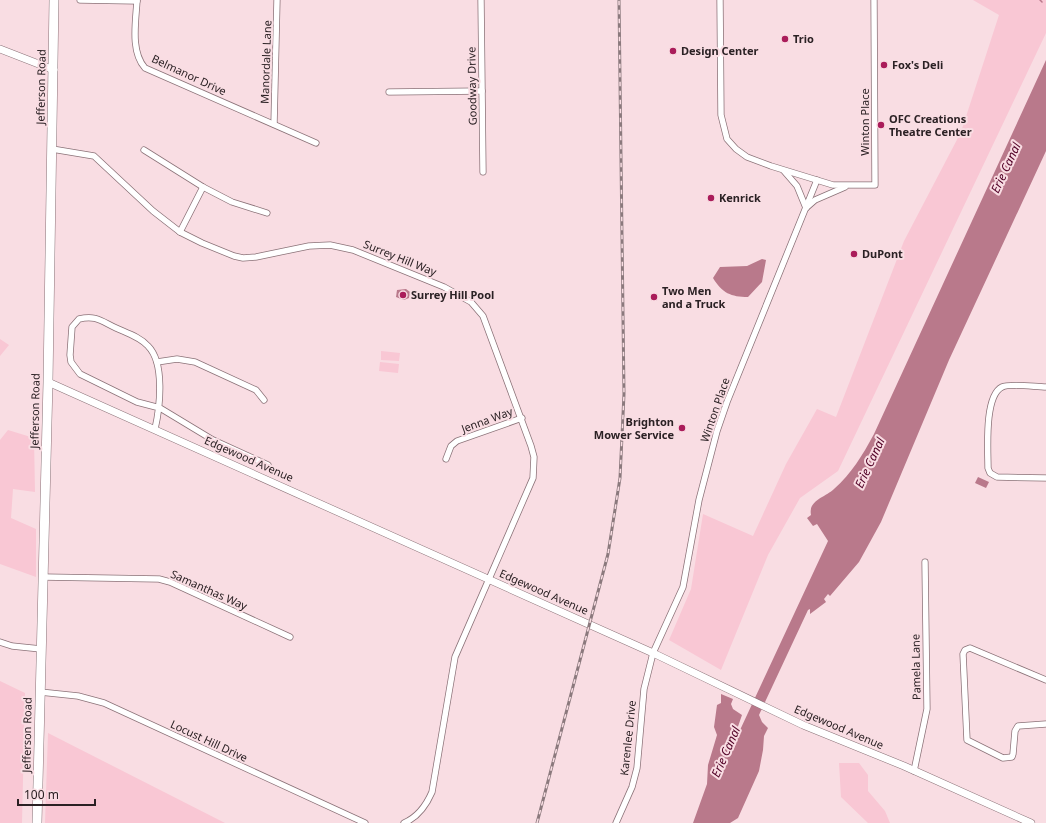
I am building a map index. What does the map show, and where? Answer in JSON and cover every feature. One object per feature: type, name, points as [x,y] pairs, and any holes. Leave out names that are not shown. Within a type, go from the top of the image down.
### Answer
[{"type":"main road","name":"Jefferson Road","points":[[37,823],[48,382],[54,0]]},
{"type":"street","name":"Belmanor Drive","points":[[80,0],[137,1],[136,50],[140,62],[145,68],[316,143]]},
{"type":"street","name":"Manordale Lane","points":[[274,124],[277,0]]},
{"type":"street","name":"Goodway Drive","points":[[481,0],[483,172]]},
{"type":"street","name":"Winton Place","points":[[720,0],[721,115],[727,139],[747,157],[782,170],[833,185],[876,185],[874,0]]},
{"type":"street","points":[[0,49],[54,70]]},
{"type":"street","points":[[389,92],[482,91]]},
{"type":"street","name":"Surrey Hill Way","points":[[52,149],[79,152],[94,156],[153,211],[180,232],[202,243],[244,258],[268,256],[309,246],[330,245],[353,250],[444,287],[471,302],[483,316],[489,328],[522,418],[534,457],[533,478],[489,580]]},
{"type":"street","points":[[144,150],[203,187],[232,202],[267,213]]},
{"type":"street","points":[[782,170],[797,186],[806,208],[815,200],[849,185]]},
{"type":"street","name":"Winton Place","points":[[653,653],[683,588],[700,500],[716,431],[817,180]]},
{"type":"street","points":[[180,232],[203,187]]},
{"type":"street","points":[[155,429],[160,408],[157,362],[153,352],[142,341],[92,317],[79,318],[73,324],[70,342],[70,358],[80,374],[87,379],[137,402],[160,408],[213,440],[268,465]]},
{"type":"street","points":[[157,362],[177,359],[195,362],[256,390],[264,400]]},
{"type":"street","name":"Edgewood Avenue","points":[[48,382],[653,653],[781,714],[1031,823]]},
{"type":"street","points":[[1046,387],[1001,387],[990,407],[988,418],[988,468],[990,473],[997,477],[1046,478]]},
{"type":"street","name":"Jenna Way","points":[[446,459],[451,446],[457,441],[522,418]]},
{"type":"street","name":"Pamela Lane","points":[[914,771],[927,709],[925,562]]},
{"type":"street","name":"Samanthas Way","points":[[43,577],[159,579],[170,582],[290,637]]},
{"type":"street","points":[[404,823],[418,814],[428,801],[432,792],[455,657],[489,580]]},
{"type":"street","points":[[0,642],[12,646],[41,649]]},
{"type":"street","points":[[1046,680],[970,648],[965,650],[963,654],[967,740],[1003,758],[1009,758],[1014,754],[1015,731],[1018,726],[1046,724]]},
{"type":"street","name":"Karenlee Drive","points":[[616,823],[632,787],[637,768],[644,689],[653,653]]},
{"type":"street","name":"Locust Hill Drive","points":[[40,692],[78,696],[104,703],[365,823]]},
{"type":"shaded area","points":[[973,0],[1046,0],[1046,33],[838,471],[800,498],[768,555],[721,670],[669,640],[691,589],[703,514],[753,536],[786,464],[817,409],[836,417],[904,241],[961,132],[999,15]]},
{"type":"shaded area","points":[[0,339],[9,345],[0,356]]},
{"type":"shaded area","points":[[381,351],[400,353],[399,361],[381,360]]},
{"type":"shaded area","points":[[380,362],[399,364],[398,373],[379,371]]},
{"type":"shaded area","points":[[8,430],[34,438],[35,492],[13,489],[11,518],[36,529],[36,577],[0,564],[0,440]]},
{"type":"shaded area","points":[[0,681],[25,693],[22,823],[0,823]]},
{"type":"shaded area","points":[[48,733],[225,823],[45,823]]},
{"type":"shaded area","points":[[839,763],[859,763],[868,775],[868,791],[885,811],[890,823],[868,823],[841,797]]},
{"type":"water","name":"Erie Canal","points":[[1046,60],[1046,151],[949,360],[881,522],[859,562],[830,596],[828,594],[824,599],[826,602],[810,614],[810,609],[808,610],[759,715],[762,722],[768,728],[764,736],[759,771],[738,818],[730,823],[693,823],[707,784],[708,765],[717,735],[714,727],[717,705],[721,703],[721,694],[733,699],[731,704],[733,709],[742,715],[727,758],[828,541],[817,524],[813,526],[807,518],[811,515],[812,506],[818,499],[831,492],[846,477],[861,457],[874,434]]},
{"type":"water","points":[[762,259],[766,260],[762,282],[748,297],[732,295],[724,291],[713,278],[720,267],[747,266]]},
{"type":"water","name":"Surrey Hill Pool","points":[[406,289],[410,292],[409,298],[404,300],[396,297],[397,290]]},
{"type":"water","points":[[978,477],[989,482],[986,488],[975,483]]},
{"type":"railway","points":[[537,823],[608,554],[620,478],[624,394],[619,0]]},
{"type":"place","name":"Trio","points":[[785,39]]},
{"type":"place","name":"Design Center","points":[[673,51]]},
{"type":"place","name":"Fox's Deli","points":[[884,65]]},
{"type":"place","name":"OFC Creations Theatre Center","points":[[881,125]]},
{"type":"place","name":"Kenrick","points":[[711,198]]},
{"type":"place","name":"DuPont","points":[[854,254]]},
{"type":"place","name":"Surrey Hill Pool","points":[[403,295]]},
{"type":"place","name":"Two Men and a Truck","points":[[654,297]]},
{"type":"place","name":"Brighton Mower Service","points":[[682,428]]}]
